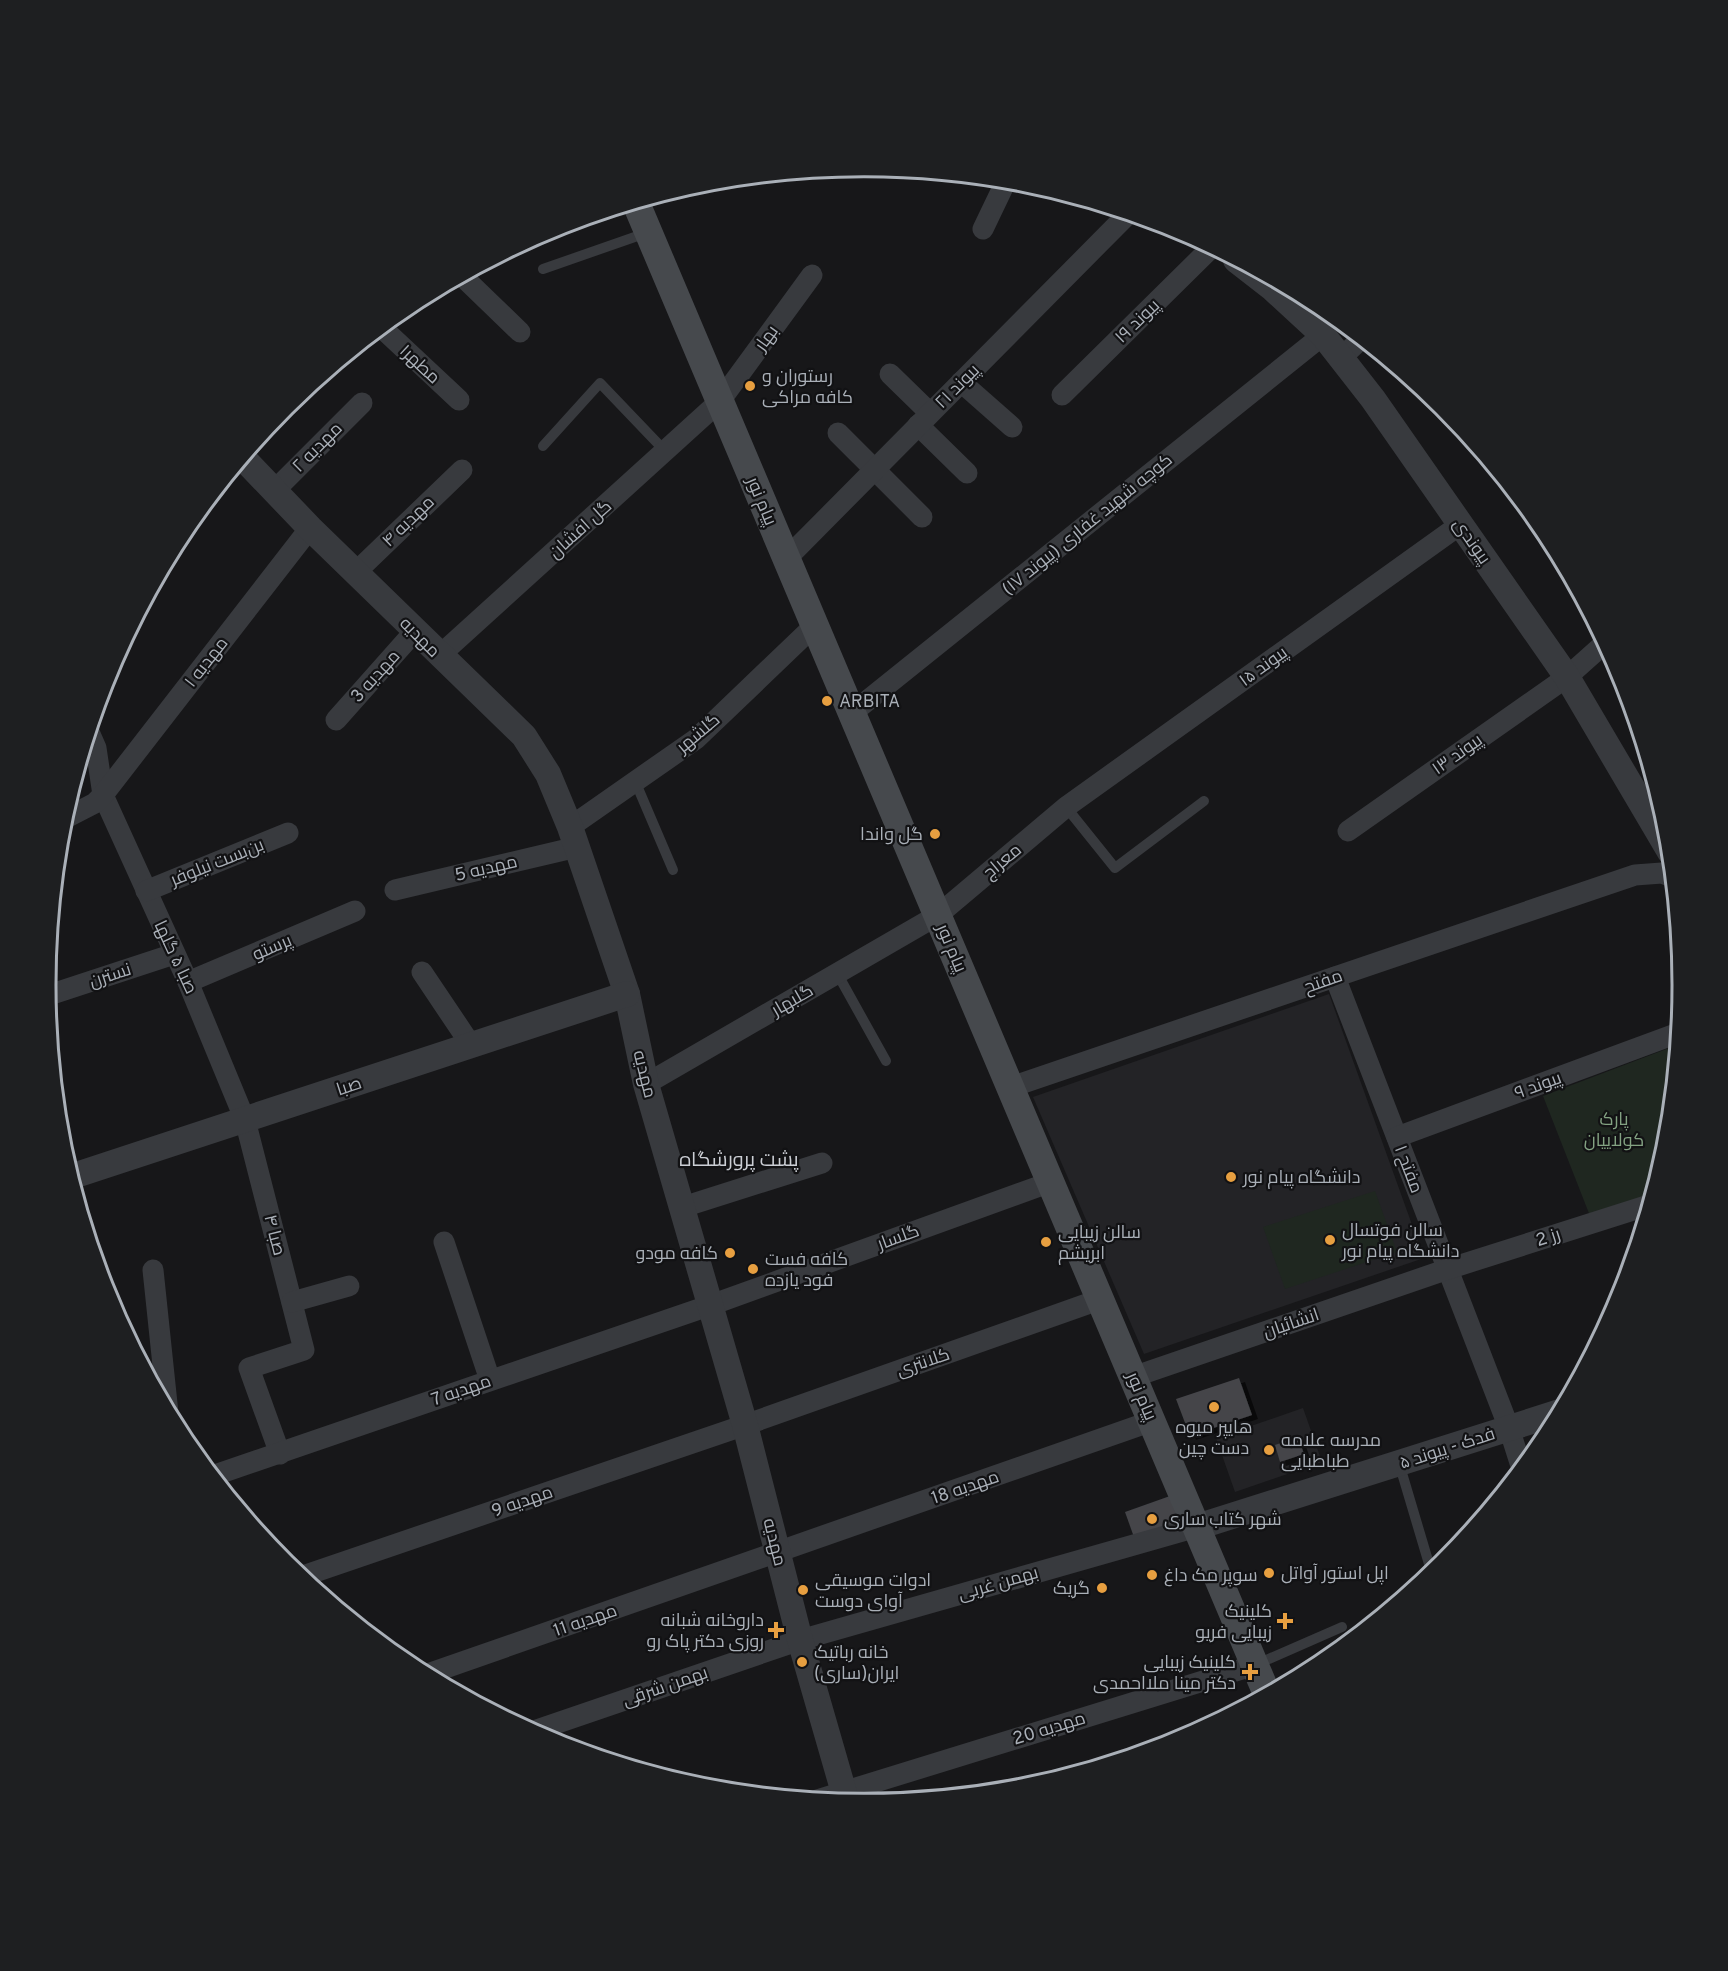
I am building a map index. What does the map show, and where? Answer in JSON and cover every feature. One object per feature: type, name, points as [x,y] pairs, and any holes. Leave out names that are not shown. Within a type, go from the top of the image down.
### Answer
[{"type":"main road","name":"پیام نور","points":[[639,210],[1264,1688]]},
{"type":"street","points":[[983,230],[1002,189]]},
{"type":"street","name":"پیوند ۲۱","points":[[787,558],[1122,220]]},
{"type":"street","name":"پیوند ۱۹","points":[[1062,395],[1206,253]]},
{"type":"street","name":"بهار","points":[[720,401],[812,275]]},
{"type":"street","points":[[467,281],[520,332]]},
{"type":"street","name":"پیوندی","points":[[1285,296],[1323,335],[1373,399],[1461,524],[1567,677],[1656,825]]},
{"type":"street","name":"مطهر۱","points":[[387,333],[459,400]]},
{"type":"street","name":"کوچه شهید غفاری (پیوند ۱۷)","points":[[852,713],[1323,335]]},
{"type":"street","points":[[1341,358],[1356,344]]},
{"type":"street","points":[[891,374],[968,473]]},
{"type":"street","points":[[961,382],[1012,427]]},
{"type":"street","name":"گل افشان","points":[[439,656],[720,401]]},
{"type":"street","name":"مهدیه ۲","points":[[273,492],[362,403]]},
{"type":"street","points":[[838,434],[922,517]]},
{"type":"street","name":"مهدیه","points":[[247,463],[273,492],[439,656],[524,736],[548,774],[573,837],[627,994],[646,1084],[745,1425],[800,1640],[844,1793]]},
{"type":"street","name":"مهدیه ۴","points":[[355,573],[462,470]]},
{"type":"street","name":"پیوند ۱۵","points":[[1066,807],[1461,524]]},
{"type":"street","name":"مهدیه ۱","points":[[74,814],[95,803],[103,795],[310,528]]},
{"type":"street","name":"گلشهر","points":[[573,837],[635,781],[696,739],[815,625]]},
{"type":"street","name":"مهدیه 3","points":[[336,720],[415,632]]},
{"type":"street","name":"پیوند ۱۳","points":[[1348,831],[1567,677],[1599,649]]},
{"type":"street","name":"صبا ۵ گلها","points":[[93,742],[103,795],[188,982],[245,1120]]},
{"type":"street","name":"معراج","points":[[938,915],[1066,807]]},
{"type":"street","name":"بن‌بست نیلوفر","points":[[146,891],[288,833]]},
{"type":"street","name":"مهدیه 5","points":[[395,890],[573,837]]},
{"type":"street","points":[[1635,875],[1661,849]]},
{"type":"street","points":[[1635,875],[1665,874]]},
{"type":"street","name":"مفتح","points":[[1011,1087],[1635,875]]},
{"type":"street","name":"پرستو","points":[[188,982],[355,911]]},
{"type":"street","name":"گلبهار","points":[[646,1084],[938,915]]},
{"type":"street","name":"نسترن","points":[[56,993],[174,954]]},
{"type":"street","points":[[422,972],[471,1045]]},
{"type":"street","name":"مفتح ۱","points":[[1335,977],[1509,1428],[1519,1459]]},
{"type":"street","name":"صبا","points":[[78,1174],[627,994]]},
{"type":"street","name":"پیوند ۹","points":[[1397,1137],[1671,1036]]},
{"type":"street","name":"صبا ۴","points":[[245,1120],[304,1350],[249,1368],[280,1454]]},
{"type":"street","points":[[683,1207],[822,1163]]},
{"type":"street","name":"گلسار","points":[[711,1305],[1051,1182]]},
{"type":"street","name":"رز 2","points":[[1448,1269],[1641,1207]]},
{"type":"street","points":[[444,1242],[490,1380]]},
{"type":"street","name":"انشائیان","points":[[1133,1377],[1448,1269]]},
{"type":"street","points":[[153,1270],[166,1393]]},
{"type":"street","points":[[292,1302],[349,1286]]},
{"type":"street","name":"کلانتری","points":[[745,1425],[1101,1299]]},
{"type":"street","name":"مهدیه 7","points":[[220,1473],[711,1305]]},
{"type":"street","name":"فدک - پیوند ۵","points":[[1197,1527],[1548,1416]]},
{"type":"street","name":"مهدیه 18","points":[[778,1554],[1152,1421]]},
{"type":"street","name":"مهدیه 9","points":[[310,1574],[745,1425]]},
{"type":"street","name":"بهمن غربی","points":[[800,1640],[1197,1527]]},
{"type":"street","name":"مهدیه 11","points":[[437,1671],[778,1554]]},
{"type":"street","name":"بهمن شرقی","points":[[544,1727],[800,1640]]},
{"type":"street","name":"مهدیه 20","points":[[855,1794],[1254,1665]]},
{"type":"lane","points":[[543,269],[649,232]]},
{"type":"lane","points":[[543,446],[600,383],[665,451]]},
{"type":"lane","points":[[635,781],[673,870]]},
{"type":"lane","points":[[1066,807],[1115,868],[1204,801]]},
{"type":"lane","points":[[837,974],[886,1061]]},
{"type":"lane","points":[[1399,1463],[1429,1564]]},
{"type":"lane","points":[[1254,1665],[1342,1627]]},
{"type":"shaded area","name":"دانشگاه پیام نور","points":[[1329,994],[1424,1258],[1144,1354],[1033,1097]]},
{"type":"shaded area","name":"مدرسه علامه طباطبایی","points":[[1303,1408],[1322,1462],[1235,1492],[1216,1438]]},
{"type":"green space","name":"پارک کولاییان","points":[[1670,1048],[1666,1091],[1657,1143],[1643,1202],[1592,1221],[1543,1096]]},
{"type":"green space","name":"سالن فوتسال دانشگاه پیام نور","points":[[1375,1191],[1397,1252],[1285,1289],[1263,1227]]},
{"type":"building","name":"هایپر میوه دست چین","points":[[1239,1378],[1252,1415],[1190,1436],[1176,1399]]},
{"type":"building","points":[[1298,1437],[1304,1454],[1280,1462],[1275,1445]]},
{"type":"building","name":"شهر کتاب ساری","points":[[1170,1496],[1180,1527],[1135,1540],[1125,1512]]},
{"type":"place","name":"رستوران و کافه مراکی","points":[[750,386]]},
{"type":"place","name":"ARBITA","points":[[827,701]]},
{"type":"place","name":"گل واندا","points":[[935,834]]},
{"type":"place","name":"دانشگاه پیام نور","points":[[1231,1177]]},
{"type":"place","name":"سالن فوتسال دانشگاه پیام نور","points":[[1330,1240]]},
{"type":"place","name":"سالن زیبایی ابریشم","points":[[1046,1242]]},
{"type":"place","name":"کافه مودو","points":[[730,1253]]},
{"type":"place","name":"کافه فست فود یازده","points":[[753,1269]]},
{"type":"place","name":"هایپر میوه دست چین","points":[[1214,1407]]},
{"type":"place","name":"مدرسه علامه طباطبایی","points":[[1269,1450]]},
{"type":"place","name":"شهر کتاب ساری","points":[[1152,1519]]},
{"type":"place","name":"اپل استور آواتل","points":[[1269,1573]]},
{"type":"place","name":"سوپر مک داغ","points":[[1152,1575]]},
{"type":"place","name":"گریک","points":[[1102,1588]]},
{"type":"place","name":"ادوات موسیقی آوای دوست","points":[[803,1590]]},
{"type":"place","name":"کلینیک زیبایی فریو","points":[[1285,1621]]},
{"type":"place","name":"داروخانه شبانه روزی دکتر پاک رو","points":[[776,1630]]},
{"type":"place","name":"خانه رباتیک ایران(ساری)","points":[[802,1662]]},
{"type":"place","name":"کلینیک زیبایی دکتر مینا ملااحمدی","points":[[1250,1672]]},
{"type":"district","name":"پشت پرورشگاه","points":[[739,1159]]}]
